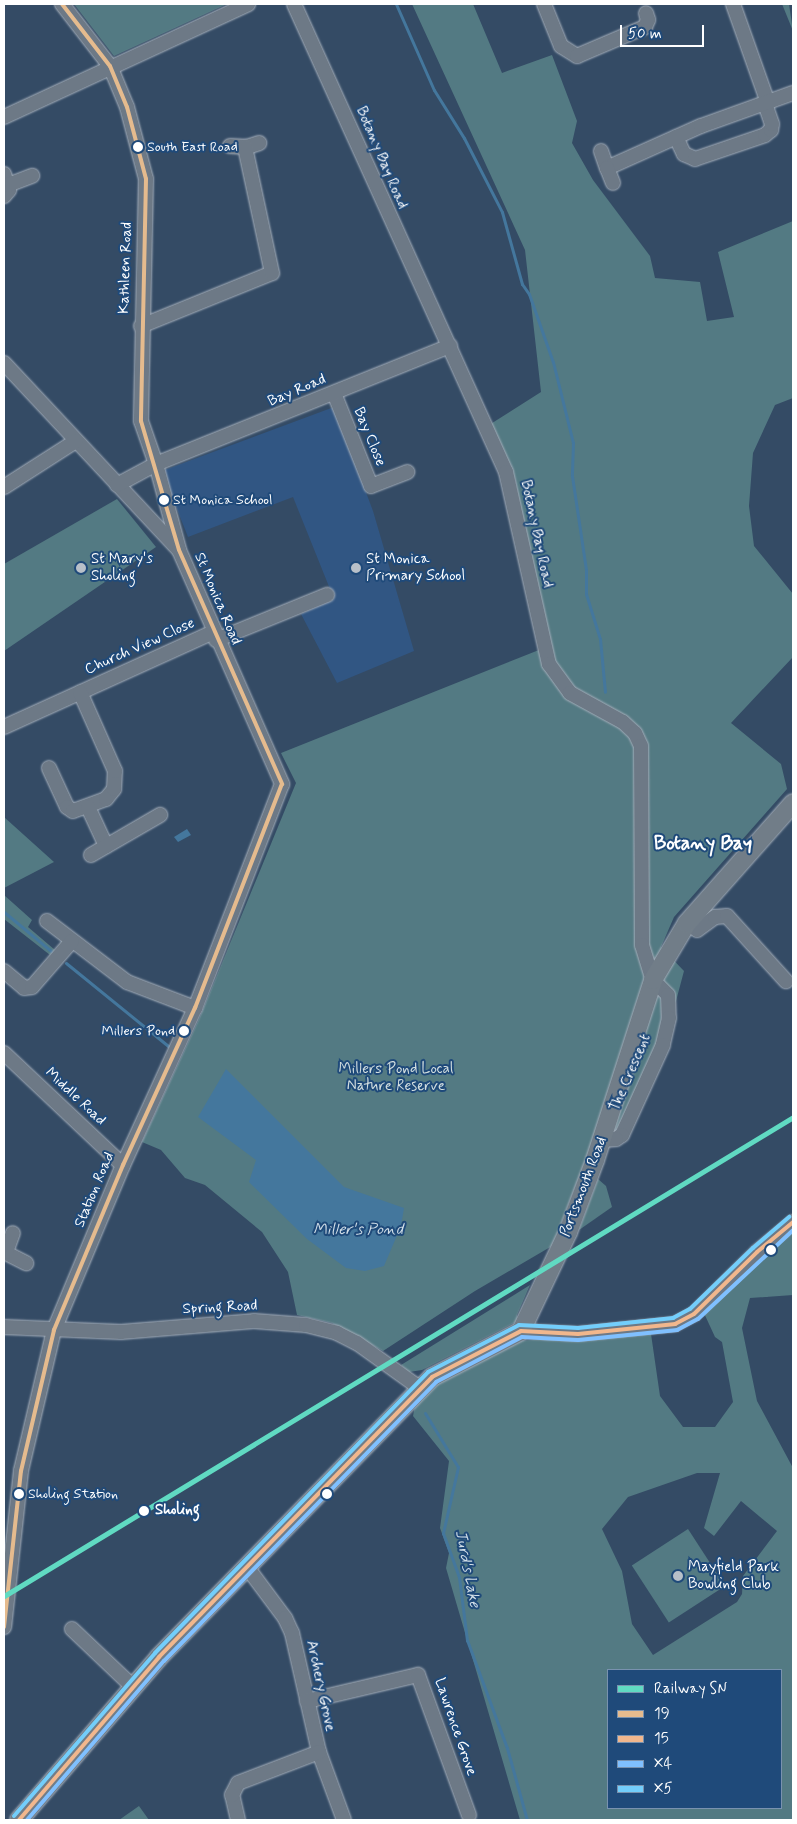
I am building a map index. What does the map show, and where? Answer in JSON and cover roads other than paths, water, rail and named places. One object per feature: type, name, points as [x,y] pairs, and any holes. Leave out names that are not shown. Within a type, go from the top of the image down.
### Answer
[{"type":"main road","name":"Portsmouth Road","points":[[522,1331],[568,1232],[602,1140],[652,980],[687,923],[793,803]]},
{"type":"main road","points":[[19,1820],[132,1686],[421,1388],[438,1373],[522,1331]]},
{"type":"street","name":"Kathleen Road","points":[[62,4],[110,66],[127,107],[146,178],[140,326],[141,421],[156,464],[179,550]]},
{"type":"street","points":[[4,117],[110,66],[247,4]]},
{"type":"street","name":"Botany Bay Road","points":[[294,4],[383,205],[450,346],[510,486],[549,664],[570,692],[623,722],[634,733],[641,746],[642,945],[652,980]]},
{"type":"street","points":[[544,4],[561,46],[577,56],[646,27],[648,20],[646,13]]},
{"type":"street","points":[[676,138],[684,154],[695,159],[765,135],[771,130],[772,124],[767,104],[733,4]]},
{"type":"street","points":[[607,168],[676,138],[793,93]]},
{"type":"street","points":[[140,326],[272,273],[252,145],[230,146]]},
{"type":"street","points":[[601,151],[613,183]]},
{"type":"street","points":[[5,185],[32,176]]},
{"type":"street","name":"Bay Road","points":[[117,485],[156,464],[450,346]]},
{"type":"street","name":"St Monica Road","points":[[4,363],[179,550],[215,636],[282,784]]},
{"type":"street","name":"Bay Close","points":[[334,393],[372,486],[407,472]]},
{"type":"street","points":[[4,487],[76,441]]},
{"type":"street","name":"Church View Close","points":[[4,727],[80,692],[215,636],[328,595]]},
{"type":"street","name":"Church View Close","points":[[80,692],[116,775],[116,785],[109,796],[88,808]]},
{"type":"street","points":[[49,768],[69,809],[77,812],[88,808],[106,846]]},
{"type":"street","name":"Station Road","points":[[4,1627],[7,1606],[8,1544],[22,1470],[54,1330],[123,1165],[195,1008],[282,784]]},
{"type":"street","points":[[91,855],[160,815]]},
{"type":"street","points":[[687,923],[697,930],[715,916],[727,916],[786,981]]},
{"type":"street","points":[[48,921],[72,942],[127,982],[195,1008]]},
{"type":"street","points":[[4,971],[24,988],[32,987],[72,942]]},
{"type":"street","name":"The Crescent","points":[[602,1140],[616,1139],[622,1135],[663,1045],[670,1018],[668,995],[652,980]]},
{"type":"street","name":"Middle Road","points":[[4,1053],[123,1165]]},
{"type":"street","points":[[522,1331],[578,1334],[675,1324],[694,1314],[757,1252],[793,1222]]},
{"type":"street","points":[[13,1233],[5,1252],[26,1263]]},
{"type":"street","name":"Spring Road","points":[[4,1327],[121,1332],[254,1321],[306,1325],[337,1333],[357,1344],[421,1388]]},
{"type":"street","name":"Archery Grove","points":[[247,1567],[285,1618],[292,1633],[318,1752],[344,1820]]},
{"type":"street","points":[[72,1628],[132,1686]]},
{"type":"street","name":"Lawrence Grove","points":[[307,1700],[418,1675],[469,1815]]},
{"type":"street","points":[[238,1820],[232,1795],[238,1783],[318,1752]]},
{"type":"water","points":[[187,829],[191,835],[178,842],[174,837]]},
{"type":"water","name":"Miller's Pond","points":[[226,1069],[344,1187],[404,1208],[401,1226],[384,1266],[365,1271],[346,1268],[307,1239],[249,1182],[256,1160],[198,1117]]},
{"type":"waterway","points":[[396,4],[434,90],[464,138],[502,212],[522,284],[529,294],[553,362],[573,443],[572,476],[586,570],[586,594],[600,639],[605,692]]},
{"type":"waterway","points":[[4,912],[51,951]]},
{"type":"waterway","points":[[66,963],[168,1046]]},
{"type":"waterway","name":"Jurd's Lake","points":[[425,1413],[458,1467],[443,1533],[459,1577],[467,1640],[507,1748],[527,1820]]},
{"type":"rail line","name":"SN","points":[[4,1596],[793,1117]]},
{"type":"place","name":"South East Road","points":[[138,147]]},
{"type":"place","name":"St Monica School","points":[[164,500]]},
{"type":"place","name":"St Mary's Sholing","points":[[81,568]]},
{"type":"place","name":"St Monica Primary School","points":[[356,568]]},
{"type":"place","name":"Millers Pond","points":[[184,1031]]},
{"type":"place","name":"Sholing Station","points":[[19,1494]]},
{"type":"place","name":"Sholing","points":[[144,1511]]},
{"type":"place","name":"Mayfield Park Bowling Club","points":[[678,1576]]},
{"type":"district","name":"Botany Bay","points":[[703,843]]},
{"type":"park label","name":"Millers Pond Local Nature Reserve","points":[[396,1078]]}]
